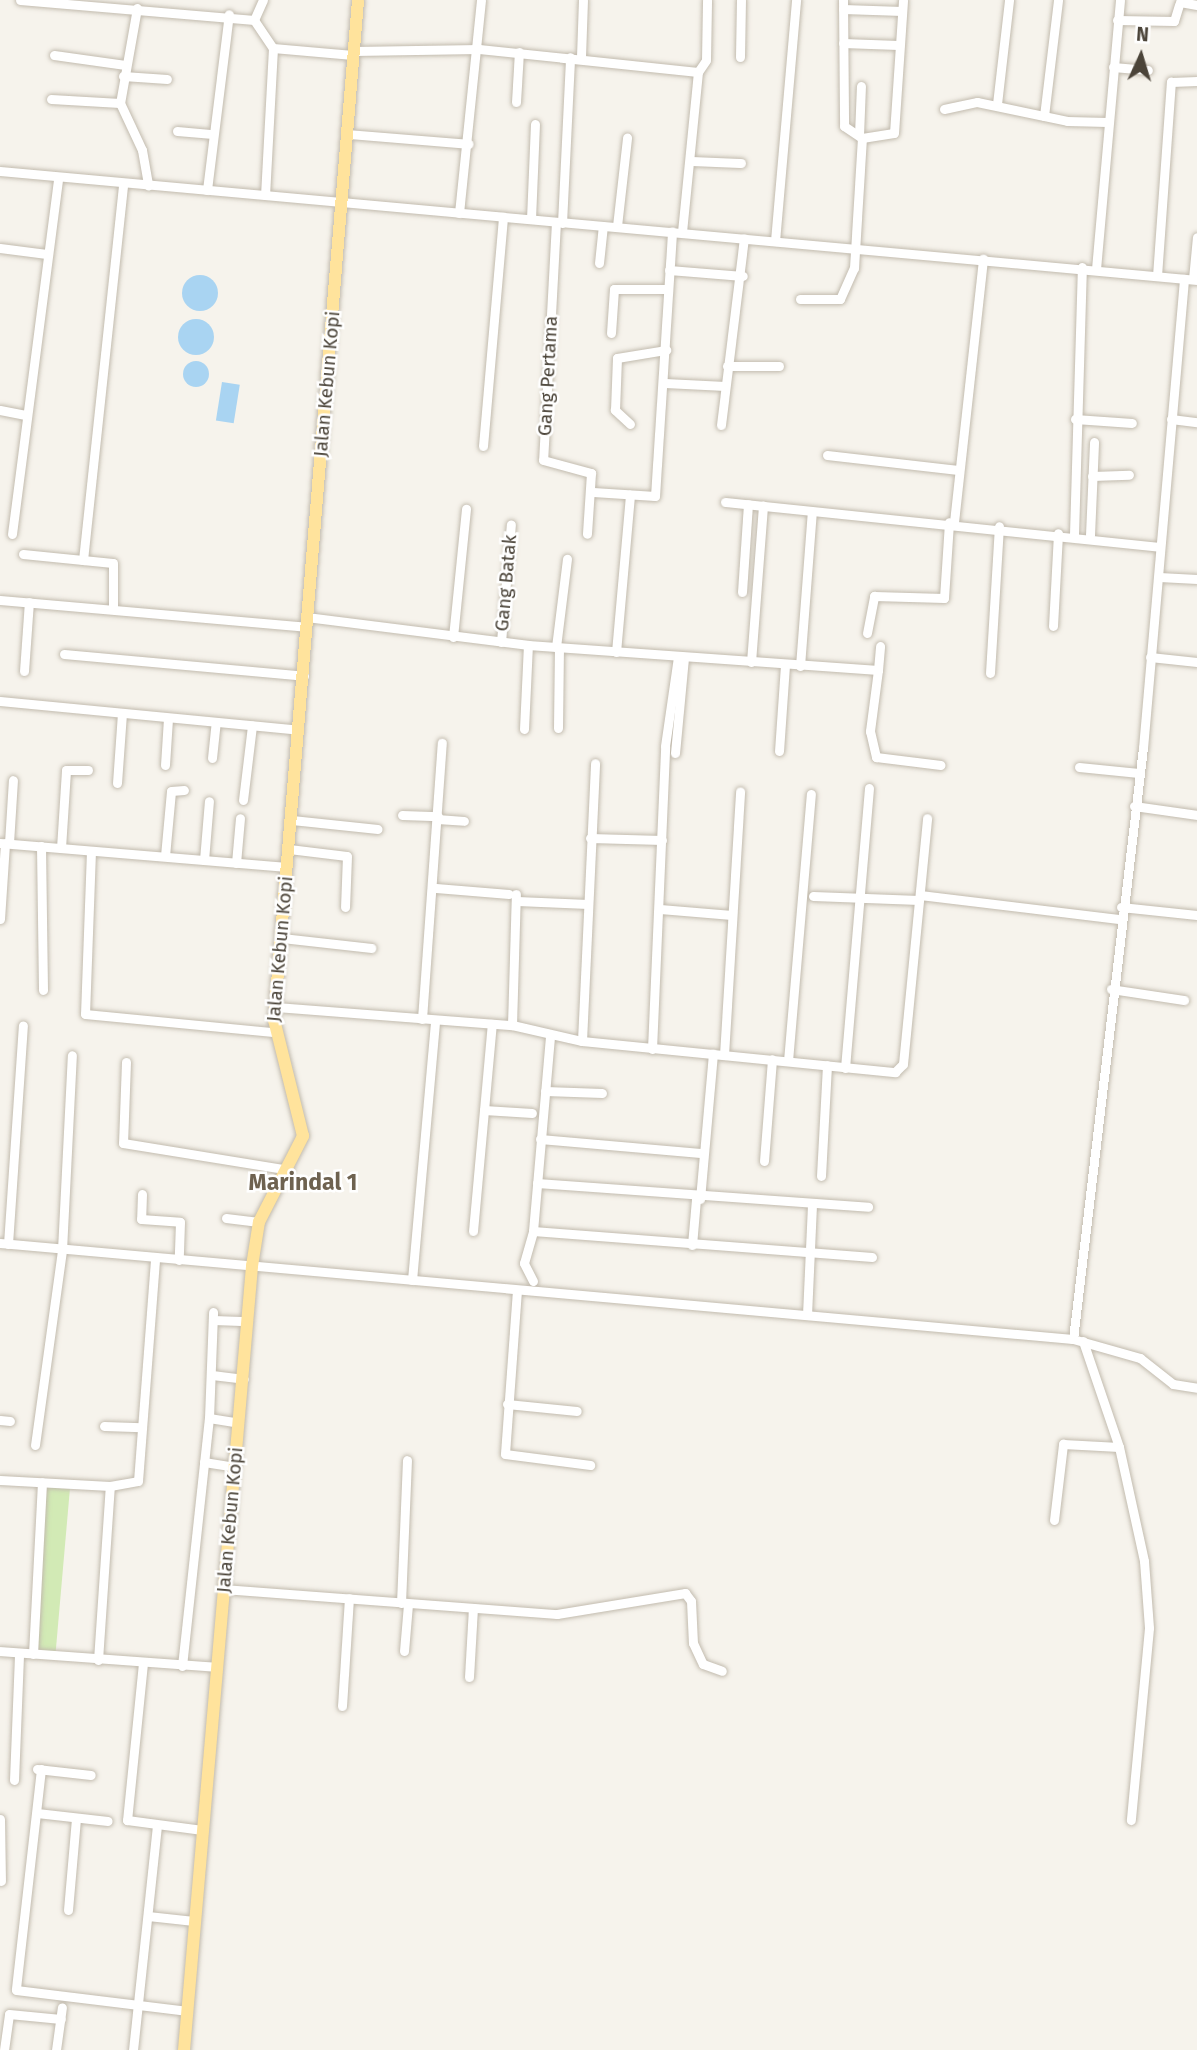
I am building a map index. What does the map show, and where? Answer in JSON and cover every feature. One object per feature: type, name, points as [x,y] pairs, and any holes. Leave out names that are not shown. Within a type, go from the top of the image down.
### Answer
[{"type":"main road","name":"Jalan Kebun Kopi","points":[[184,2050],[252,1266],[259,1222],[290,1170],[303,1136],[301,1117],[273,1032],[358,0]]},
{"type":"street","points":[[20,0],[113,3],[137,8],[192,5],[254,20],[273,48],[265,195]]},
{"type":"street","points":[[254,20],[262,0]]},
{"type":"street","points":[[459,213],[479,49],[481,0]]},
{"type":"street","points":[[581,57],[583,0]]},
{"type":"street","points":[[587,534],[593,492],[655,496],[665,383],[669,271],[690,161],[698,72],[706,60],[706,0]]},
{"type":"street","points":[[740,57],[741,0]]},
{"type":"street","points":[[775,241],[796,0]]},
{"type":"street","points":[[902,11],[843,5],[844,126],[861,136],[893,136],[903,0]]},
{"type":"street","points":[[997,104],[1009,0]]},
{"type":"street","points":[[1044,116],[1058,0]]},
{"type":"street","points":[[1097,269],[1107,122],[1120,0]]},
{"type":"street","points":[[1117,20],[1174,21],[1180,3],[1197,5]]},
{"type":"street","points":[[137,8],[120,103],[142,150],[148,185]]},
{"type":"street","points":[[207,190],[229,14]]},
{"type":"street","points":[[843,44],[898,45]]},
{"type":"street","points":[[273,48],[354,53],[479,49],[581,57],[698,72]]},
{"type":"street","points":[[516,103],[519,52]]},
{"type":"street","points":[[54,55],[125,65]]},
{"type":"street","points":[[559,222],[570,57]]},
{"type":"street","points":[[1113,67],[1148,71]]},
{"type":"street","points":[[123,76],[167,79]]},
{"type":"street","points":[[1157,276],[1171,82],[1197,81]]},
{"type":"street","points":[[800,299],[841,299],[854,268],[861,86]]},
{"type":"street","points":[[51,99],[120,103]]},
{"type":"street","points":[[944,109],[997,104],[1044,116],[1107,122]]},
{"type":"street","points":[[531,219],[535,124]]},
{"type":"street","points":[[177,131],[213,134]]},
{"type":"street","points":[[348,134],[469,145]]},
{"type":"street","points":[[617,226],[627,138]]},
{"type":"street","points":[[690,161],[741,163]]},
{"type":"street","points":[[0,171],[1082,267],[1191,279]]},
{"type":"street","points":[[12,534],[58,178]]},
{"type":"street","points":[[83,560],[123,183]]},
{"type":"street","points":[[483,446],[503,217]]},
{"type":"street","name":"Gang Pertama","points":[[559,222],[543,460],[591,473],[593,492]]},
{"type":"street","points":[[599,263],[603,226]]},
{"type":"street","points":[[1073,1339],[1119,919],[1139,773],[1159,577],[1171,419],[1197,237]]},
{"type":"street","points":[[721,425],[724,386],[743,276],[744,238]]},
{"type":"street","points":[[0,248],[47,254]]},
{"type":"street","points":[[867,633],[874,596],[944,598],[983,259]]},
{"type":"street","points":[[1074,534],[1082,267]]},
{"type":"street","points":[[669,271],[743,276]]},
{"type":"street","points":[[611,333],[614,289],[668,289]]},
{"type":"street","points":[[630,424],[615,410],[617,358],[666,350]]},
{"type":"street","points":[[727,366],[779,366]]},
{"type":"street","points":[[665,383],[724,386]]},
{"type":"street","points":[[0,410],[26,415]]},
{"type":"street","points":[[1076,419],[1132,423]]},
{"type":"street","points":[[1171,419],[1197,422]]},
{"type":"street","points":[[1090,535],[1094,442]]},
{"type":"street","points":[[827,455],[958,470]]},
{"type":"street","points":[[1092,476],[1129,475]]},
{"type":"street","points":[[616,652],[630,495]]},
{"type":"street","points":[[725,502],[1090,535],[1160,547]]},
{"type":"street","points":[[742,592],[748,504]]},
{"type":"street","points":[[751,662],[763,505]]},
{"type":"street","points":[[453,637],[466,509]]},
{"type":"street","points":[[800,666],[812,511]]},
{"type":"street","name":"Gang Batak","points":[[501,642],[511,524]]},
{"type":"street","points":[[990,673],[999,526]]},
{"type":"street","points":[[1053,626],[1058,533]]},
{"type":"street","points":[[23,554],[115,565],[113,608]]},
{"type":"street","points":[[558,728],[558,648],[567,559]]},
{"type":"street","points":[[1159,577],[1197,579]]},
{"type":"street","points":[[0,600],[306,622],[558,648],[878,670]]},
{"type":"street","points":[[24,671],[29,602]]},
{"type":"street","points":[[524,729],[528,645]]},
{"type":"street","points":[[880,646],[870,731],[876,757],[941,765]]},
{"type":"street","points":[[64,654],[304,676]]},
{"type":"street","points":[[676,753],[681,657]]},
{"type":"street","points":[[652,1049],[662,840],[681,657]]},
{"type":"street","points":[[1150,657],[1197,662]]},
{"type":"street","points":[[779,751],[785,665]]},
{"type":"street","points":[[0,701],[299,730]]},
{"type":"street","points":[[117,783],[122,713]]},
{"type":"street","points":[[165,765],[168,718]]},
{"type":"street","points":[[212,758],[216,722]]},
{"type":"street","points":[[243,800],[252,726]]},
{"type":"street","points":[[422,1019],[436,888],[442,743]]},
{"type":"street","points":[[582,1041],[595,763]]},
{"type":"street","points":[[1079,767],[1139,773]]},
{"type":"street","points":[[61,848],[66,770],[88,770]]},
{"type":"street","points":[[0,919],[13,780]]},
{"type":"street","points":[[845,1068],[856,897],[869,788]]},
{"type":"street","points":[[165,856],[171,791],[184,790]]},
{"type":"street","points":[[724,1055],[740,791]]},
{"type":"street","points":[[788,1061],[811,794]]},
{"type":"street","points":[[204,860],[209,801]]},
{"type":"street","points":[[1134,806],[1197,815]]},
{"type":"street","points":[[402,815],[464,821]]},
{"type":"street","points":[[236,863],[240,818]]},
{"type":"street","points":[[276,1007],[512,1025],[550,1036],[582,1041],[887,1073],[903,1064],[927,818]]},
{"type":"street","points":[[292,820],[377,829]]},
{"type":"street","points":[[590,838],[662,840]]},
{"type":"street","points":[[5,843],[288,867]]},
{"type":"street","points":[[41,846],[43,990]]},
{"type":"street","points":[[289,849],[348,856],[345,907]]},
{"type":"street","points":[[91,851],[85,1014],[273,1032]]},
{"type":"street","points":[[436,888],[588,904]]},
{"type":"street","points":[[512,1025],[514,896]]},
{"type":"street","points":[[813,896],[919,897],[1119,919]]},
{"type":"street","points":[[1121,907],[1197,915]]},
{"type":"street","points":[[660,909],[732,915]]},
{"type":"street","points":[[282,937],[371,948]]},
{"type":"street","points":[[1111,989],[1184,1000]]},
{"type":"street","points":[[412,1280],[435,1020]]},
{"type":"street","points":[[472,1231],[492,1024]]},
{"type":"street","points":[[23,1026],[4,1243],[1073,1339],[1140,1358],[1173,1384],[1197,1388]]},
{"type":"street","points":[[533,1281],[524,1263],[533,1231],[550,1036]]},
{"type":"street","points":[[692,1245],[713,1054]]},
{"type":"street","points":[[35,1445],[62,1250],[72,1055]]},
{"type":"street","points":[[764,1161],[772,1059]]},
{"type":"street","points":[[126,1062],[125,1144],[290,1170]]},
{"type":"street","points":[[821,1176],[827,1065]]},
{"type":"street","points":[[545,1091],[602,1093]]},
{"type":"street","points":[[484,1110],[532,1113]]},
{"type":"street","points":[[540,1139],[701,1153]]},
{"type":"street","points":[[537,1183],[698,1199],[868,1208]]},
{"type":"street","points":[[142,1194],[141,1219],[180,1222],[179,1260]]},
{"type":"street","points":[[807,1315],[812,1204]]},
{"type":"street","points":[[226,1218],[259,1222]]},
{"type":"street","points":[[533,1231],[872,1257]]},
{"type":"street","points":[[0,1480],[110,1486],[138,1481],[155,1258]]},
{"type":"street","points":[[517,1290],[506,1456],[590,1465]]},
{"type":"street","points":[[182,1666],[209,1418],[213,1316],[248,1321]]},
{"type":"street","points":[[1083,1341],[1119,1447],[1144,1561],[1149,1628],[1131,1820]]},
{"type":"street","points":[[212,1375],[244,1379]]},
{"type":"street","points":[[508,1404],[577,1411]]},
{"type":"street","points":[[209,1418],[239,1423]]},
{"type":"street","points":[[104,1426],[141,1427]]},
{"type":"street","points":[[1055,1520],[1063,1444],[1119,1447]]},
{"type":"street","points":[[404,1651],[407,1460]]},
{"type":"street","points":[[204,1462],[235,1467]]},
{"type":"street","points":[[33,1654],[42,1482]]},
{"type":"street","points":[[98,1660],[110,1486]]},
{"type":"street","points":[[223,1589],[557,1614],[685,1594],[691,1601],[693,1643],[704,1664],[722,1671]]},
{"type":"street","points":[[342,1706],[349,1598]]},
{"type":"street","points":[[469,1677],[473,1608]]},
{"type":"street","points":[[0,1651],[217,1667]]},
{"type":"street","points":[[13,1780],[19,1653]]},
{"type":"street","points":[[143,1663],[127,1818],[202,1830]]},
{"type":"street","points":[[91,1775],[38,1769],[37,1813],[16,1990],[186,2011]]},
{"type":"street","points":[[37,1813],[107,1821]]},
{"type":"street","points":[[68,1910],[76,1818]]},
{"type":"street","points":[[0,1819],[1,1881]]},
{"type":"street","points":[[133,2050],[158,1825]]},
{"type":"street","points":[[148,1916],[194,1921]]},
{"type":"street","points":[[56,2050],[62,2007]]},
{"type":"street","points":[[4,2050],[9,2014],[61,2020]]},
{"type":"green space","points":[[47,1487],[70,1489],[56,1652],[33,1650]]},
{"type":"water","points":[[200,275],[213,280],[218,293],[213,306],[200,311],[187,306],[182,293],[187,280]]},
{"type":"water","points":[[196,319],[209,324],[214,337],[209,350],[196,355],[183,350],[178,337],[183,324]]},
{"type":"water","points":[[196,361],[205,365],[209,374],[205,383],[196,387],[187,383],[183,374],[187,365]]},
{"type":"water","points":[[222,382],[240,385],[234,423],[216,421]]},
{"type":"district","name":"Marindal 1","points":[[303,1182]]}]
